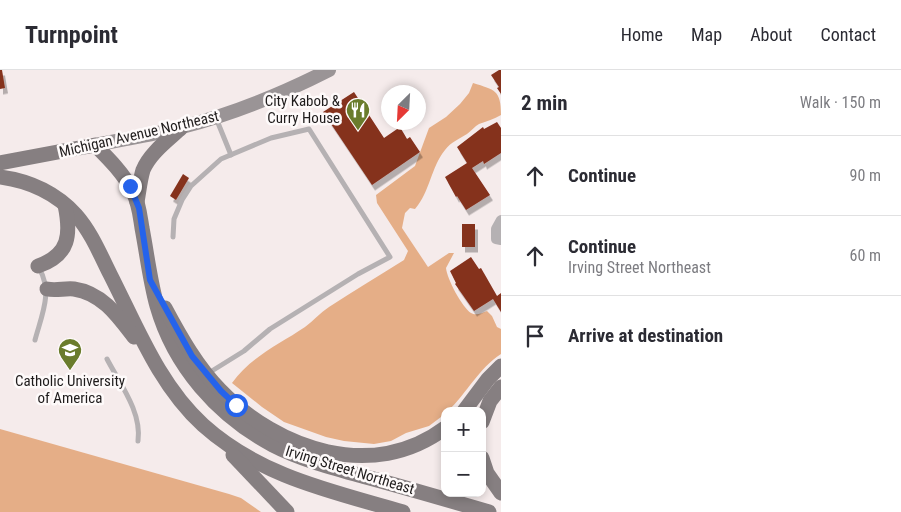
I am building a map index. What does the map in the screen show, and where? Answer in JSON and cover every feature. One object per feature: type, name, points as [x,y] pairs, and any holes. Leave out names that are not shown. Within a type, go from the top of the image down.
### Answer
[{"type":"main road","name":"Michigan Avenue Northeast","points":[[0,163],[181,128],[279,94],[329,70]]},
{"type":"main road","points":[[137,202],[141,177],[145,166],[154,154],[181,128]]},
{"type":"main road","name":"Irving Street Northeast","points":[[95,144],[126,180],[137,202],[150,280],[157,308],[167,334],[186,370],[218,404],[250,431],[279,448],[311,461],[489,512]]},
{"type":"main road","name":"Irving Street Northeast","points":[[0,177],[18,179],[40,187],[65,205],[87,229],[153,359],[175,395],[204,426],[238,452],[278,473],[313,486],[403,512]]},
{"type":"main road","points":[[38,266],[53,260],[63,248],[68,226],[65,205]]},
{"type":"main road","points":[[150,280],[183,342],[206,375],[236,405],[267,427],[300,443],[332,453],[363,456],[395,453],[424,441],[441,430]]},
{"type":"main road","points":[[47,290],[71,289],[86,292],[100,299],[118,316],[153,359]]},
{"type":"main road","points":[[467,407],[488,379],[501,366]]},
{"type":"main road","points":[[486,412],[490,401],[501,387]]},
{"type":"main road","points":[[204,426],[287,512]]},
{"type":"main road","points":[[486,470],[501,493]]},
{"type":"street","points":[[501,220],[496,229],[496,239],[501,240]]},
{"type":"lane","points":[[216,117],[232,155]]},
{"type":"lane","points":[[173,237],[174,219],[182,200],[192,186],[221,159],[272,138],[309,130],[390,257],[358,274],[270,329],[244,351],[206,375]]},
{"type":"lane","points":[[36,340],[47,290],[46,280],[38,266]]},
{"type":"lane","points":[[107,359],[137,419],[138,442]]},
{"type":"shaded area","points":[[473,83],[487,87],[495,92],[500,100],[501,115],[478,125],[447,147],[440,157],[420,202],[415,209],[410,208],[405,213],[402,228],[428,267],[449,253],[454,253],[446,268],[452,285],[467,310],[473,314],[487,311],[492,316],[497,327],[501,329],[501,354],[486,366],[452,407],[441,407],[441,417],[429,426],[406,433],[391,441],[374,444],[344,441],[326,437],[284,422],[232,383],[256,358],[305,327],[329,307],[404,260],[408,251],[377,203],[376,195],[415,166],[429,128],[446,117],[469,93]]},
{"type":"shaded area","points":[[0,429],[229,494],[241,498],[261,512],[0,512]]},
{"type":"building","points":[[0,70],[2,70],[5,88],[0,89]]},
{"type":"building","points":[[501,70],[501,94],[491,75]]},
{"type":"building","points":[[354,92],[384,138],[396,130],[402,130],[407,139],[410,137],[420,152],[372,185],[323,112]]},
{"type":"building","points":[[497,122],[501,128],[501,153],[484,164],[483,161],[472,168],[490,195],[466,210],[445,177],[467,163],[457,147],[483,127],[484,129]]},
{"type":"building","points":[[183,174],[189,178],[176,200],[170,196]]},
{"type":"building","points":[[462,224],[475,224],[475,247],[462,247]]},
{"type":"building","points":[[471,257],[479,269],[481,268],[497,296],[501,293],[501,312],[493,299],[474,311],[455,284],[450,271]]},
{"type":"place","name":"City Kabob & Curry House","points":[[358,131]]},
{"type":"place","name":"Catholic University of America","points":[[70,371]]},
{"type":"route","points":[[130,186],[139,208],[150,280],[192,356],[206,375],[236,405]]}]
